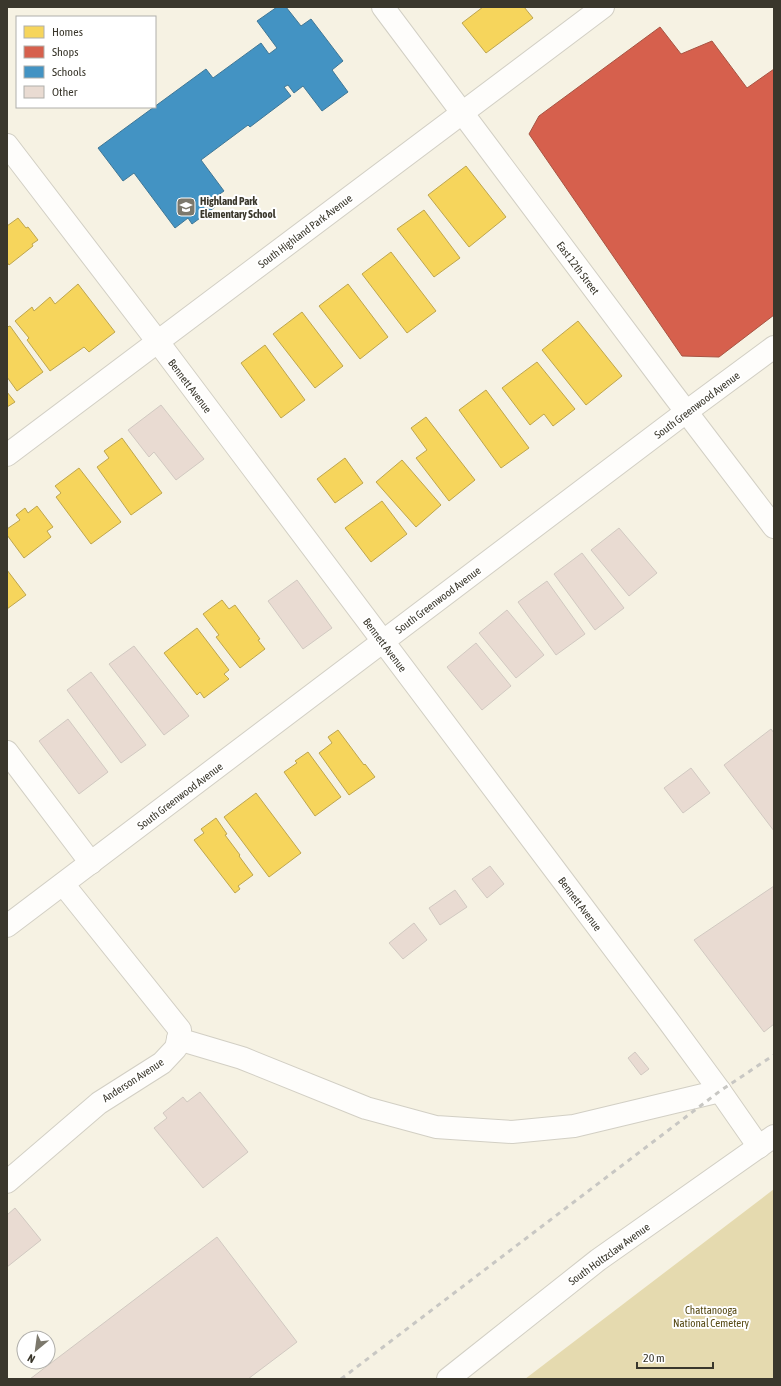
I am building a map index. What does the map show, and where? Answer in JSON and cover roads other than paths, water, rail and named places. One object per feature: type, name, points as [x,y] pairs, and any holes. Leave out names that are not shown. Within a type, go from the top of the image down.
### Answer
[{"type":"street","name":"East 12th Street","points":[[383,7],[774,528]]},
{"type":"street","name":"South Highland Park Avenue","points":[[7,455],[604,7]]},
{"type":"street","name":"Bennett Avenue","points":[[7,145],[158,342],[720,1091],[766,1142]]},
{"type":"street","name":"South Greenwood Avenue","points":[[7,926],[686,412],[774,348]]},
{"type":"street","points":[[7,752],[91,863]]},
{"type":"street","points":[[63,884],[180,1030],[178,1039],[242,1058],[366,1108],[436,1127],[512,1132],[574,1126],[720,1091]]},
{"type":"street","name":"Anderson Avenue","points":[[7,1182],[99,1103],[162,1063],[176,1048],[178,1039]]},
{"type":"street","name":"South Holtzclaw Avenue","points":[[448,1379],[598,1260],[766,1142]]},
{"type":"railway","points":[[341,1379],[720,1091],[774,1055]]},
{"type":"place","name":"Highland Park Elementary School","points":[[186,207]]},
{"type":"park label","name":"Chattanooga National Cemetery","points":[[711,1316]]}]
